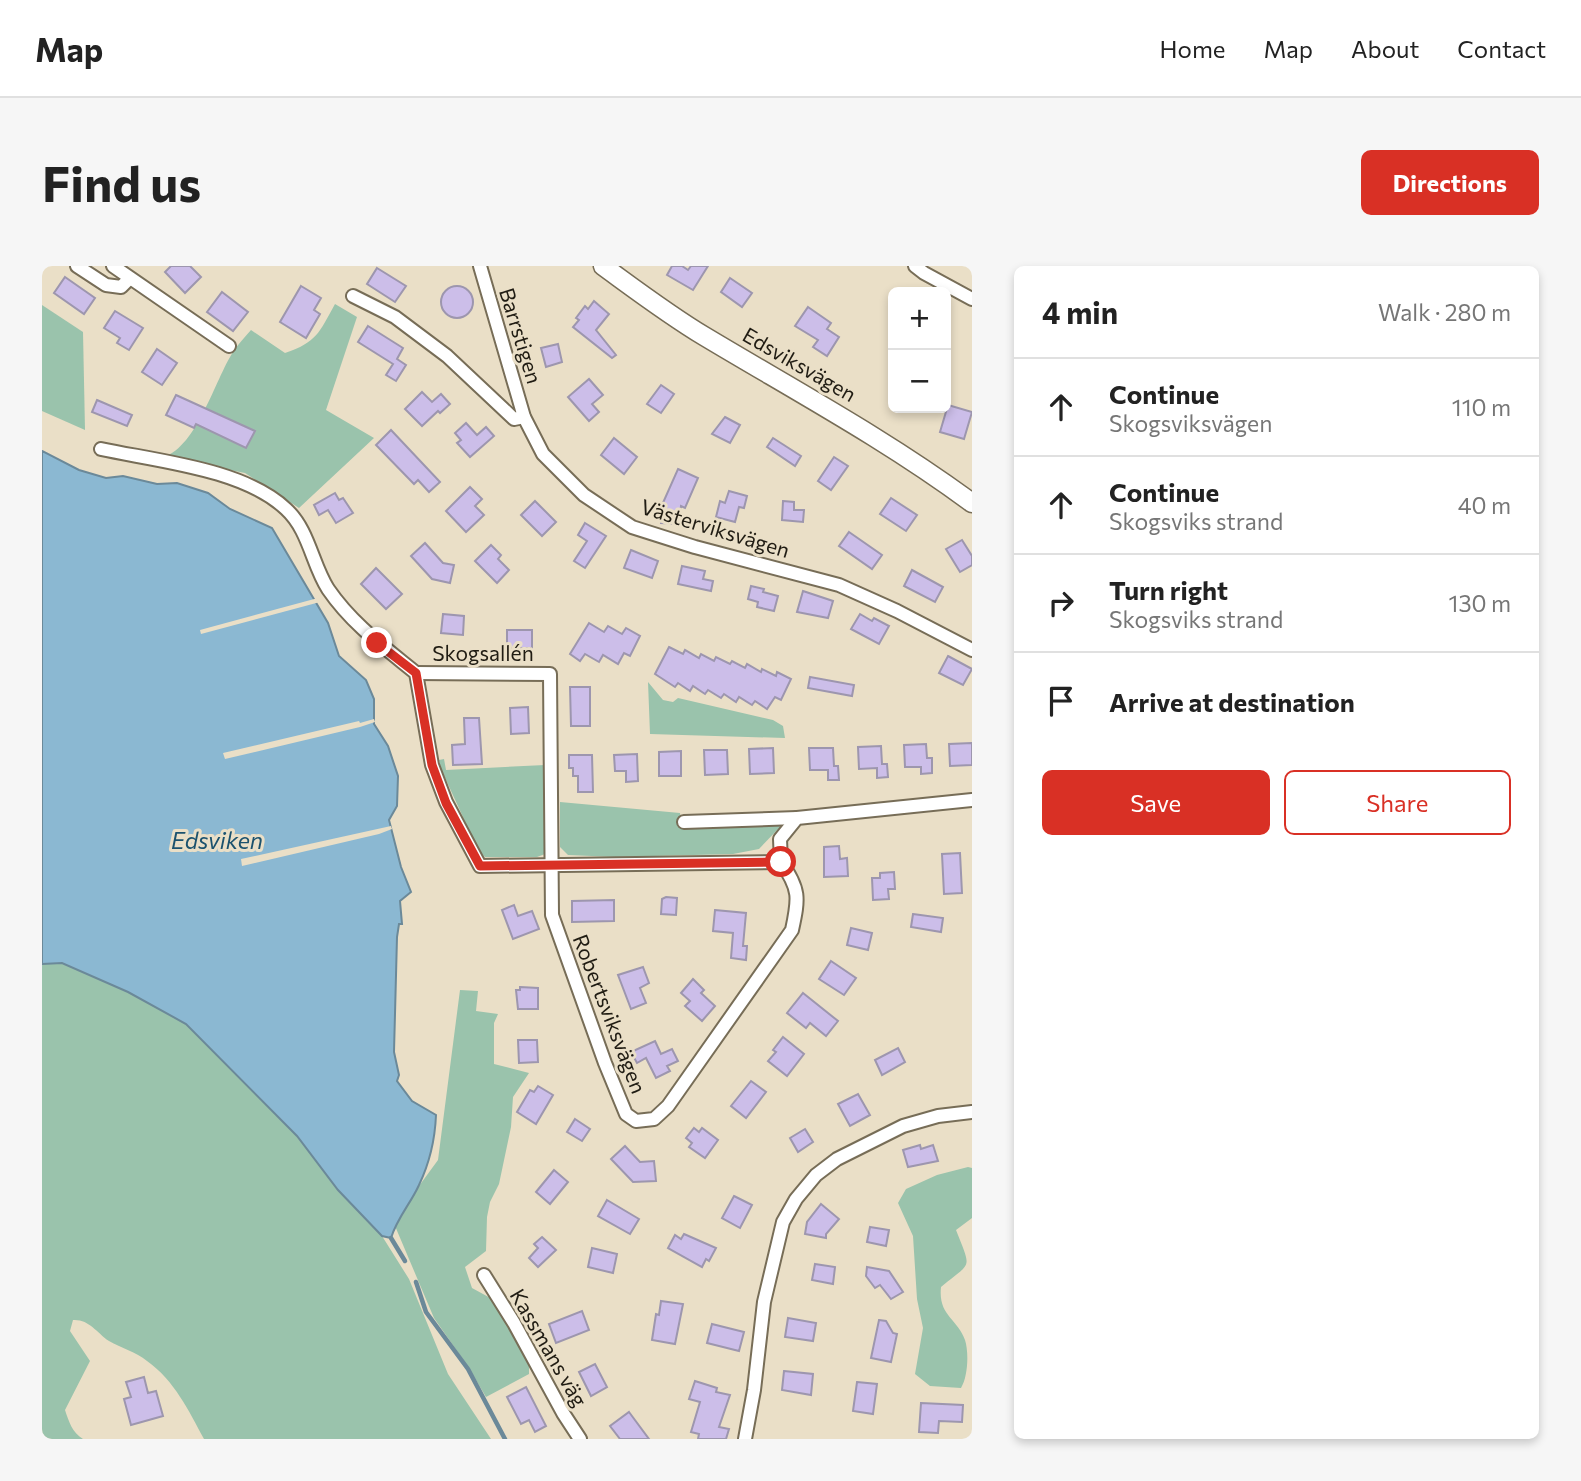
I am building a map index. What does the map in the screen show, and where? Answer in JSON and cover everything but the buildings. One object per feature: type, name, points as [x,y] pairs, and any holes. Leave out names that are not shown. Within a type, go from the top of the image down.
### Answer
[{"type":"street","points":[[77,266],[114,288],[121,287],[129,279]]},
{"type":"street","points":[[113,266],[229,346]]},
{"type":"street","name":"Barrstigen","points":[[480,266],[524,417]]},
{"type":"street","name":"Edsviksvägen","points":[[603,266],[701,334],[844,417],[972,503]]},
{"type":"street","points":[[915,266],[972,299]]},
{"type":"street","points":[[353,296],[396,317],[447,356],[513,419],[524,417]]},
{"type":"street","name":"Västerviksvägen","points":[[524,417],[543,454],[584,495],[632,527],[707,551],[839,585],[897,611],[972,650]]},
{"type":"street","points":[[101,449],[222,474],[266,493],[288,510],[306,539],[327,587],[355,623],[416,673],[432,765],[446,803],[480,866],[781,862],[780,839],[797,818]]},
{"type":"street","name":"Skogsallén","points":[[416,673],[550,674]]},
{"type":"street","name":"Robertsviksvägen","points":[[550,674],[552,915],[605,1063],[626,1114],[636,1121],[654,1119],[668,1105],[792,930],[796,909],[796,883],[781,862]]},
{"type":"street","points":[[684,822],[797,818],[972,800]]},
{"type":"street","points":[[745,1439],[754,1390],[764,1302],[783,1222],[796,1199],[816,1175],[836,1159],[904,1126],[937,1116],[972,1112]]},
{"type":"street","name":"Kassmans väg","points":[[484,1275],[580,1439]]},
{"type":"green space","points":[[335,304],[357,317],[326,410],[374,438],[299,508],[245,473],[164,457],[176,450],[196,426],[226,364],[251,330],[285,353],[311,340]]},
{"type":"green space","points":[[42,305],[83,332],[85,430],[42,411]]},
{"type":"green space","points":[[648,682],[663,700],[673,702],[678,698],[773,720],[783,726],[785,738],[650,734]]},
{"type":"green space","points":[[444,759],[446,770],[545,765],[548,842],[545,854],[537,857],[485,857],[479,852],[441,769],[439,760]]},
{"type":"green space","points":[[560,802],[680,813],[682,827],[781,826],[759,849],[733,854],[615,857],[568,855],[560,847]]},
{"type":"green space","points":[[62,963],[128,992],[186,1024],[297,1136],[338,1190],[382,1236],[409,1279],[448,1374],[491,1439],[204,1439],[180,1397],[157,1369],[138,1355],[109,1341],[88,1324],[73,1320],[70,1331],[90,1361],[65,1410],[74,1430],[83,1439],[42,1439],[42,964]]},
{"type":"green space","points":[[460,990],[478,991],[476,1011],[498,1014],[494,1023],[494,1064],[529,1073],[513,1097],[511,1127],[499,1184],[490,1202],[487,1217],[486,1251],[465,1267],[472,1288],[494,1300],[529,1359],[529,1374],[486,1397],[434,1318],[395,1226],[438,1160]]},
{"type":"green space","points":[[972,1168],[972,1218],[956,1230],[965,1253],[966,1264],[941,1287],[945,1311],[965,1340],[966,1371],[961,1388],[930,1386],[915,1374],[923,1328],[917,1299],[913,1236],[898,1203],[906,1189],[937,1175]]},
{"type":"water","name":"Edsviken","points":[[42,451],[79,470],[106,478],[123,476],[157,484],[177,483],[208,493],[230,509],[272,528],[328,623],[339,656],[366,680],[374,699],[374,724],[388,746],[398,776],[397,806],[389,820],[401,867],[411,892],[400,901],[402,924],[399,924],[397,937],[394,1052],[399,1075],[397,1081],[412,1101],[436,1115],[426,1168],[391,1238],[382,1236],[338,1190],[297,1136],[186,1024],[128,992],[62,963],[42,964]]},
{"type":"pier","points":[[318,598],[320,602],[201,634],[200,630]]},
{"type":"pier","points":[[374,719],[375,722],[360,727],[225,759],[223,753],[359,721],[360,723]]},
{"type":"pier","points":[[391,826],[392,829],[379,834],[242,866],[241,859]]},
{"type":"waterway","points":[[391,1238],[405,1261]]},
{"type":"waterway","points":[[416,1282],[426,1312],[468,1369],[505,1439]]},
{"type":"route","points":[[377,643],[416,673],[432,765],[446,803],[480,866],[781,862]]}]
